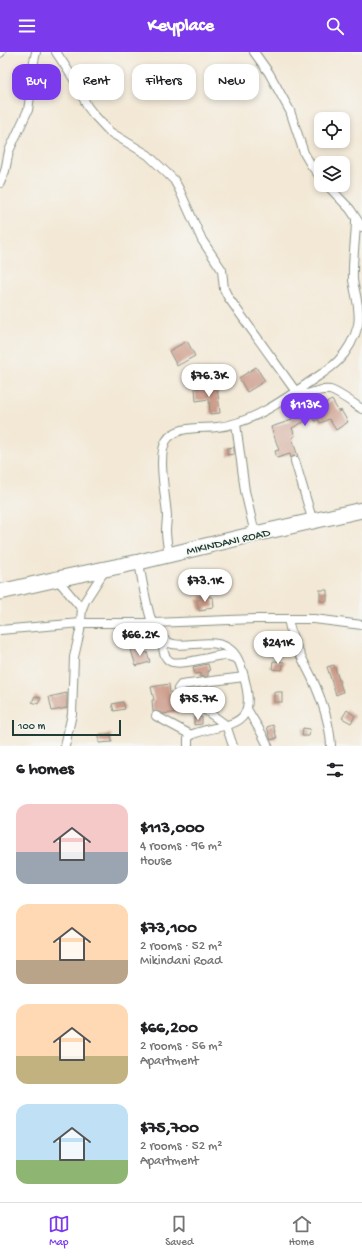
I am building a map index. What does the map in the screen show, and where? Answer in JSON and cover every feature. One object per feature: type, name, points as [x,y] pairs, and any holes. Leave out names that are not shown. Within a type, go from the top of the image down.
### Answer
[{"type":"highway","name":"MIKINDANI ROAD","points":[[0,592],[139,562],[362,510]]},
{"type":"street","points":[[0,183],[5,171],[9,151],[28,110],[33,77],[32,71],[36,52]]},
{"type":"street","points":[[56,52],[77,84],[87,106],[94,115],[110,132],[148,156],[174,180],[180,189],[202,240],[222,270],[224,289],[228,297],[296,391],[307,394],[322,389],[330,390],[362,409]]},
{"type":"street","points":[[254,52],[290,111],[304,153],[314,169]]},
{"type":"street","points":[[334,192],[350,209],[362,227]]},
{"type":"street","points":[[169,555],[166,532],[167,516],[162,472],[163,449],[166,441],[171,436],[183,430],[236,424],[267,409],[336,363],[344,354],[353,339],[358,324],[358,313],[353,280],[356,219]]},
{"type":"street","points":[[236,424],[245,491],[255,534]]},
{"type":"street","points":[[296,461],[313,522]]},
{"type":"street","points":[[139,562],[144,594],[155,630],[164,640],[170,644],[176,645],[201,643],[221,645],[231,650],[236,655],[244,677],[248,694],[247,709],[244,716],[238,721],[191,735],[188,740],[188,746]]},
{"type":"street","points":[[65,746],[72,714],[74,657],[81,623],[82,609],[105,569]]},
{"type":"street","points":[[57,579],[82,609]]},
{"type":"street","points":[[288,619],[293,643],[324,707],[330,731],[331,746]]},
{"type":"street","points":[[0,630],[81,623],[153,623],[288,619],[314,619],[362,625]]},
{"type":"street","points":[[164,640],[163,650],[168,660],[172,662],[185,662],[223,655],[237,659]]},
{"type":"street","points":[[233,746],[226,725],[185,695],[178,688],[182,685],[244,677]]},
{"type":"street","points":[[247,709],[268,746]]},
{"type":"street","points":[[156,716],[191,735]]},
{"type":"building","points":[[187,341],[195,356],[177,366],[169,351]]},
{"type":"building","points":[[256,367],[265,381],[247,392],[239,378]]},
{"type":"building","points":[[217,386],[220,413],[210,414],[209,399],[196,401],[195,388]]},
{"type":"building","points":[[332,400],[339,412],[341,410],[348,422],[336,430],[329,419],[320,423],[318,419],[315,421],[313,417],[292,428],[295,436],[292,438],[298,457],[294,456],[291,458],[290,454],[277,458],[275,451],[279,450],[271,427],[292,420],[291,418],[305,411],[306,413]]},
{"type":"building","points":[[234,447],[234,454],[227,455],[227,448]]},
{"type":"building","points":[[320,590],[327,590],[327,601],[320,601]]},
{"type":"building","points":[[208,595],[209,597],[213,597],[214,607],[199,611],[197,600],[201,599],[200,596]]},
{"type":"building","points":[[142,647],[144,653],[147,652],[150,662],[136,666],[131,650]]},
{"type":"building","points":[[273,661],[284,662],[282,670],[272,669]]},
{"type":"building","points":[[208,664],[210,671],[208,671],[208,676],[200,677],[200,673],[195,674],[193,667]]},
{"type":"building","points":[[334,665],[343,692],[336,695],[327,667]]},
{"type":"building","points":[[169,684],[174,705],[179,705],[180,712],[163,714],[156,711],[153,712],[152,700],[154,700],[151,687]]},
{"type":"building","points":[[274,692],[282,692],[282,702],[274,702]]},
{"type":"building","points":[[67,693],[67,708],[52,711],[49,697]]},
{"type":"building","points":[[35,696],[41,698],[38,704],[32,702]]},
{"type":"building","points":[[123,702],[125,709],[114,711],[112,704]]},
{"type":"building","points":[[347,710],[355,716],[351,723],[342,718]]},
{"type":"building","points":[[194,717],[202,717],[202,724],[194,725]]},
{"type":"building","points":[[273,725],[277,738],[271,740],[267,727]]},
{"type":"building","points":[[303,728],[310,729],[309,736],[302,736]]},
{"type":"building","points":[[111,734],[112,742],[99,743],[99,735]]}]
